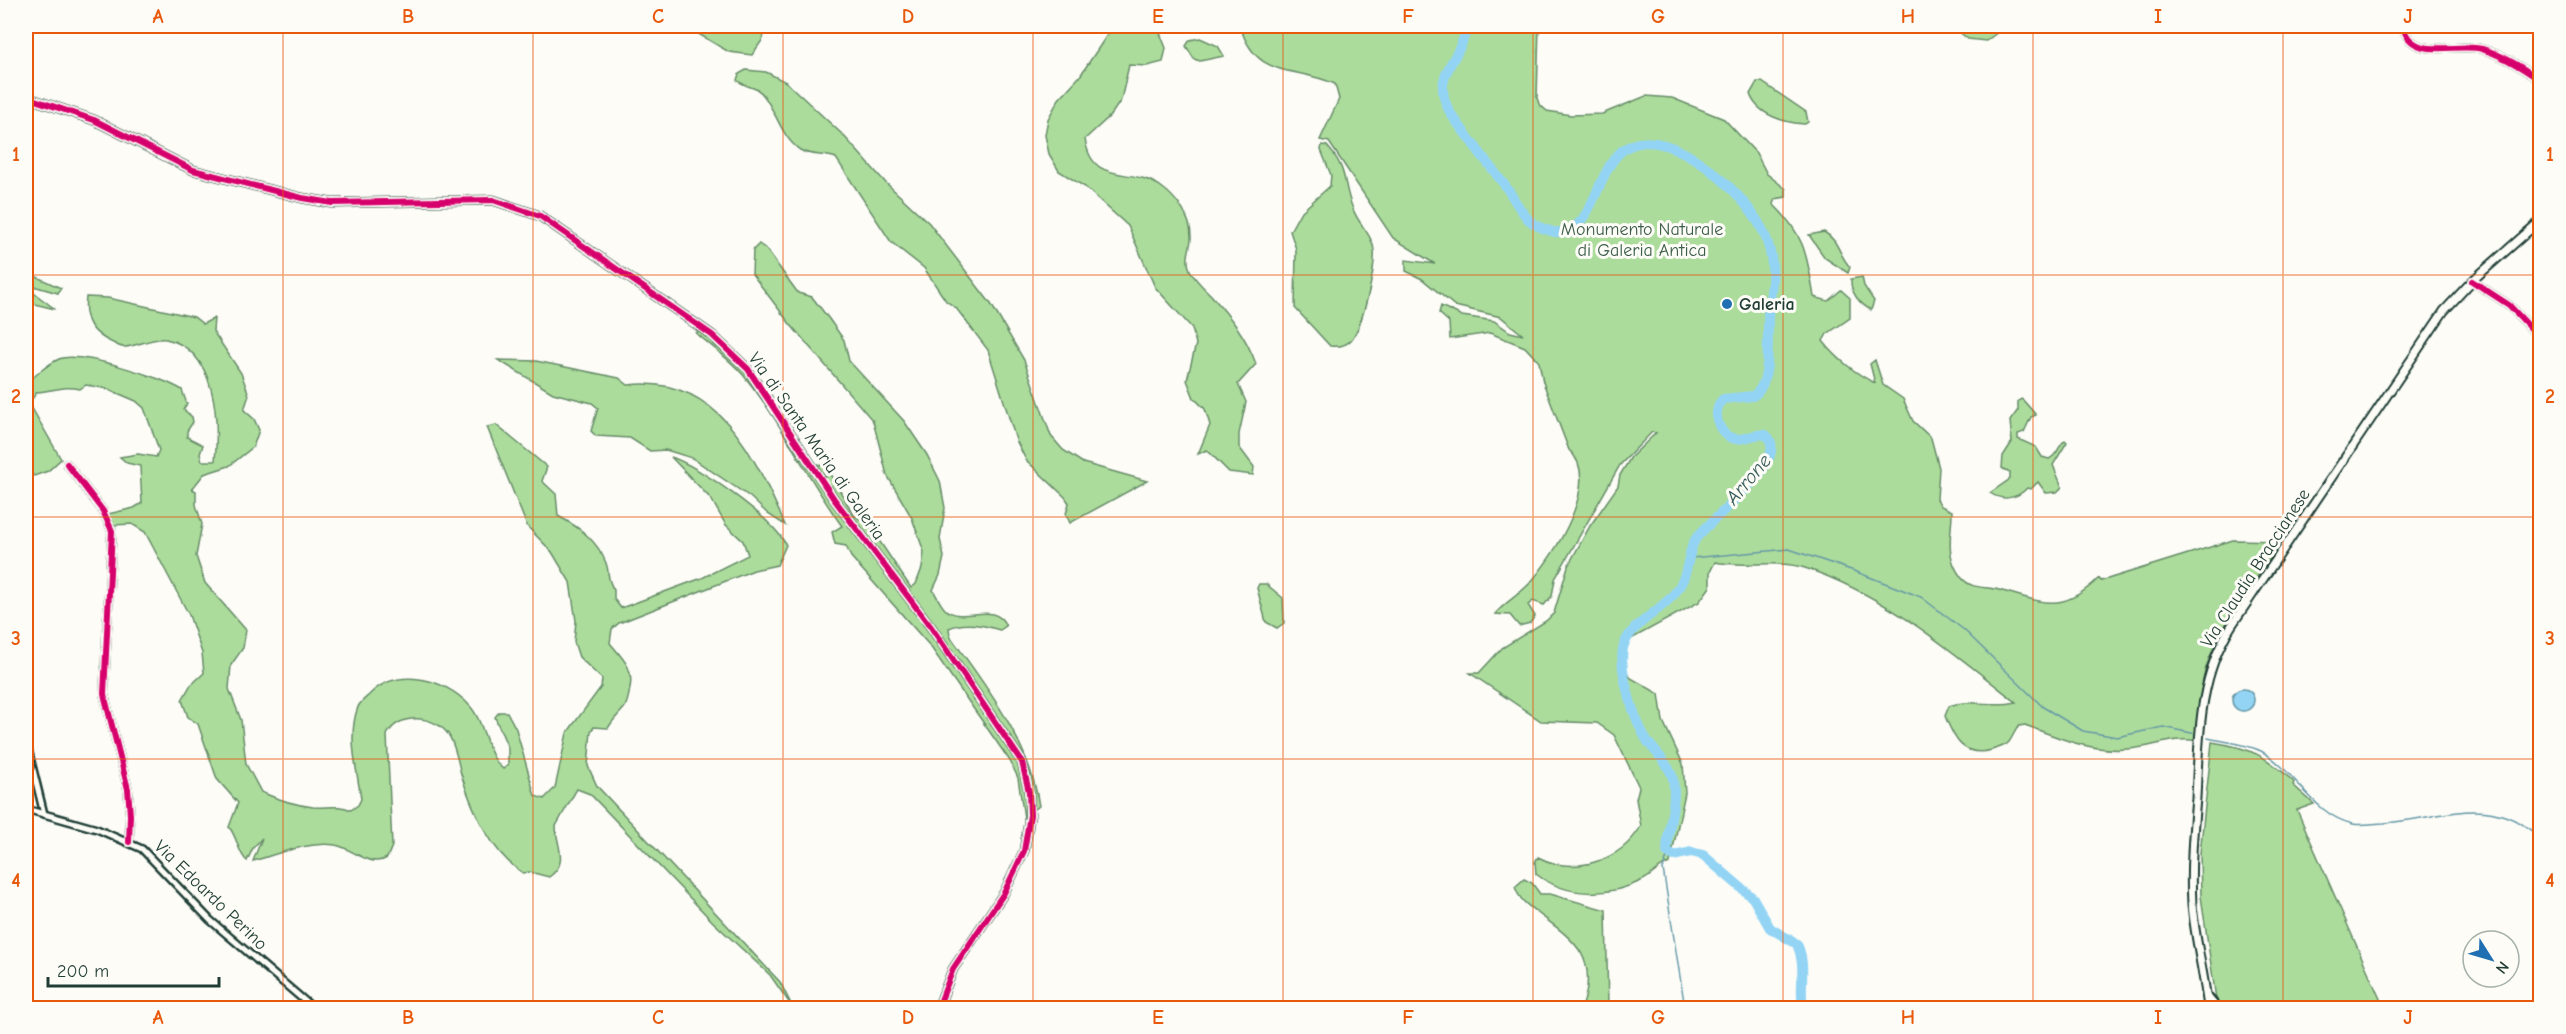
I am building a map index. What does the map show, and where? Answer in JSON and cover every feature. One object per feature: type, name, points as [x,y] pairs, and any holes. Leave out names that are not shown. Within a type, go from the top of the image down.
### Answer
[{"type":"street","points":[[2403,26],[2408,37],[2415,43],[2435,49],[2480,48],[2508,60],[2541,80]]},
{"type":"street","name":"Via di Santa Maria di Galeria","points":[[26,98],[94,120],[193,170],[302,198],[332,203],[493,200],[529,212],[559,228],[732,351],[768,397],[849,519],[931,627],[1007,737],[1026,777],[1030,815],[1024,850],[1004,892],[953,969],[938,1008]]},
{"type":"street","name":"Via Claudia Braccianese","points":[[2208,1008],[2192,904],[2192,864],[2201,716],[2214,660],[2232,625],[2444,311],[2472,281],[2541,221]]},
{"type":"street","points":[[2472,281],[2509,306],[2541,338]]},
{"type":"street","points":[[67,464],[103,512],[112,531],[104,694],[128,789],[129,842]]},
{"type":"street","points":[[26,741],[44,814]]},
{"type":"street","name":"Via Edoardo Perino","points":[[26,809],[97,829],[129,842],[151,856],[210,920],[313,1008]]},
{"type":"street","points":[[2206,993],[2218,1008]]},
{"type":"green space","points":[[685,26],[766,26],[763,39],[752,55],[729,52]]},
{"type":"green space","points":[[1113,26],[1171,26],[1160,33],[1166,48],[1163,62],[1147,66],[1129,65],[1121,100],[1111,115],[1085,139],[1089,154],[1104,170],[1149,180],[1160,186],[1172,196],[1186,216],[1191,231],[1188,258],[1190,270],[1237,327],[1256,364],[1238,384],[1246,402],[1239,434],[1239,447],[1254,467],[1253,475],[1229,472],[1207,450],[1198,454],[1210,425],[1205,409],[1194,398],[1187,380],[1196,344],[1192,328],[1155,287],[1128,226],[1085,187],[1059,171],[1049,154],[1045,135],[1048,119],[1059,99],[1080,76]]},
{"type":"green space","name":"Monumento Naturale di Galeria Antica","points":[[1240,26],[1289,26],[1304,31],[1328,26],[1539,26],[1537,98],[1539,104],[1547,111],[1571,115],[1602,114],[1646,96],[1672,98],[1724,119],[1756,153],[1767,174],[1786,189],[1786,197],[1775,199],[1773,204],[1792,226],[1803,246],[1814,297],[1828,301],[1841,290],[1850,298],[1850,318],[1827,334],[1823,341],[1847,365],[1875,383],[1870,364],[1875,360],[1883,385],[1903,399],[1913,421],[1931,438],[1939,468],[1937,499],[1941,506],[1952,511],[1950,536],[1952,561],[1965,581],[1974,586],[2040,601],[2062,601],[2086,590],[2099,578],[2101,581],[2233,540],[2282,541],[2233,613],[2209,659],[2202,689],[2197,741],[2171,741],[2128,749],[2101,748],[2075,743],[2025,725],[2019,726],[2009,742],[2003,746],[1982,752],[1967,749],[1956,739],[1948,724],[1945,716],[1949,706],[1965,703],[2008,704],[2016,702],[1942,644],[1863,593],[1805,568],[1783,564],[1715,562],[1710,572],[1710,587],[1699,602],[1631,639],[1620,656],[1621,667],[1631,678],[1659,694],[1663,721],[1683,764],[1685,793],[1670,863],[1630,886],[1602,892],[1575,891],[1548,882],[1536,874],[1535,862],[1538,857],[1552,863],[1581,865],[1595,862],[1622,848],[1641,826],[1636,799],[1639,787],[1614,735],[1597,723],[1541,721],[1470,673],[1479,673],[1502,648],[1546,621],[1554,613],[1568,566],[1590,526],[1618,486],[1620,475],[1631,457],[1656,433],[1652,432],[1620,465],[1555,579],[1552,596],[1544,605],[1533,601],[1528,605],[1535,616],[1530,623],[1519,626],[1510,615],[1495,614],[1526,587],[1540,571],[1562,537],[1578,499],[1581,480],[1578,464],[1569,450],[1543,382],[1539,362],[1525,347],[1490,333],[1450,339],[1449,322],[1439,313],[1441,306],[1462,316],[1494,321],[1510,332],[1523,335],[1501,317],[1455,306],[1422,279],[1406,271],[1406,260],[1435,264],[1393,238],[1329,142],[1320,140],[1339,99],[1335,84],[1267,64],[1256,56],[1247,44]]},
{"type":"green space","points":[[1952,26],[2006,26],[1986,41],[1968,39]]},
{"type":"green space","points":[[1200,38],[1218,46],[1224,56],[1200,61],[1194,59],[1186,46],[1190,40]]},
{"type":"green space","points":[[746,70],[766,72],[786,82],[843,135],[885,182],[929,223],[991,304],[1024,360],[1051,436],[1063,450],[1083,463],[1147,481],[1070,523],[1066,514],[1069,503],[1026,460],[1016,440],[988,350],[956,308],[946,301],[924,268],[891,242],[836,158],[809,154],[800,150],[788,139],[761,93],[737,80],[739,74]]},
{"type":"green space","points":[[1757,82],[1762,82],[1806,112],[1808,122],[1805,124],[1789,122],[1765,112],[1750,94]]},
{"type":"green space","points":[[1322,145],[1327,146],[1339,162],[1353,209],[1371,239],[1374,250],[1371,283],[1360,323],[1351,340],[1339,346],[1330,346],[1295,308],[1296,249],[1290,231],[1300,213],[1330,186],[1331,175],[1321,150]]},
{"type":"green space","points":[[1824,232],[1833,239],[1850,267],[1848,273],[1825,258],[1809,235]]},
{"type":"green space","points":[[759,244],[766,249],[798,293],[812,297],[829,319],[844,340],[849,361],[904,421],[927,455],[940,481],[945,508],[940,539],[944,557],[940,575],[933,590],[944,608],[953,614],[995,614],[1006,626],[1000,630],[968,624],[949,628],[950,636],[1005,716],[1026,760],[1039,806],[1024,818],[1018,778],[1010,761],[930,646],[851,557],[846,546],[835,544],[832,532],[842,526],[758,394],[733,364],[696,333],[699,331],[751,377],[806,460],[826,467],[854,515],[870,527],[911,588],[916,584],[922,568],[924,552],[912,518],[887,475],[873,421],[790,324],[752,274],[753,250]]},
{"type":"green space","points":[[26,272],[61,288],[58,293],[37,287],[26,287]]},
{"type":"green space","points":[[1862,277],[1864,286],[1874,301],[1871,310],[1863,305],[1852,289],[1851,279]]},
{"type":"green space","points":[[26,287],[55,309],[26,302]]},
{"type":"green space","points":[[86,297],[108,298],[194,317],[203,324],[214,318],[213,331],[241,373],[249,395],[244,410],[254,419],[259,430],[253,447],[229,466],[204,474],[192,489],[196,491],[196,505],[202,524],[196,556],[205,583],[246,630],[243,648],[231,665],[229,689],[241,720],[246,764],[261,792],[280,799],[306,806],[351,810],[358,805],[361,799],[355,764],[353,729],[358,707],[381,686],[407,678],[421,679],[447,688],[469,705],[479,720],[492,755],[503,769],[508,765],[508,748],[495,717],[499,712],[507,712],[516,729],[535,796],[544,799],[555,788],[567,733],[601,687],[602,679],[579,657],[574,642],[576,621],[570,582],[552,552],[527,526],[487,427],[496,425],[547,467],[542,481],[556,494],[558,516],[580,530],[598,548],[606,563],[614,590],[614,599],[621,608],[702,578],[748,555],[743,541],[726,525],[711,499],[671,457],[717,482],[752,508],[779,534],[786,545],[777,565],[754,570],[619,623],[612,629],[610,643],[629,669],[631,681],[628,700],[608,728],[594,727],[591,731],[588,766],[597,786],[780,982],[793,1008],[770,975],[713,922],[590,794],[577,789],[556,826],[560,860],[555,871],[549,877],[530,872],[523,873],[501,854],[484,829],[461,774],[448,734],[434,723],[425,720],[399,722],[387,735],[392,846],[387,858],[374,861],[341,847],[325,844],[294,849],[253,861],[262,838],[253,848],[247,861],[244,858],[229,827],[238,803],[217,779],[198,724],[188,717],[182,700],[190,686],[204,673],[202,653],[189,615],[145,532],[132,524],[113,525],[108,514],[134,508],[142,503],[140,466],[127,463],[120,457],[138,454],[156,457],[159,450],[144,408],[136,401],[108,389],[86,385],[80,389],[64,388],[37,392],[29,403],[61,459],[48,471],[34,476],[31,473],[30,453],[26,441],[26,386],[50,364],[59,359],[69,358],[121,367],[182,390],[187,404],[183,409],[192,417],[193,422],[187,431],[187,437],[203,445],[200,454],[202,461],[215,461],[215,408],[205,372],[196,357],[183,346],[166,339],[156,339],[124,347],[106,339],[94,331],[90,325],[86,313]]},
{"type":"green space","points":[[498,360],[536,361],[619,378],[628,385],[659,385],[686,393],[709,406],[729,425],[746,447],[785,525],[768,514],[750,497],[692,458],[666,450],[650,451],[630,438],[596,436],[591,431],[598,408],[592,403],[553,393]]},
{"type":"green space","points":[[2022,399],[2036,415],[2031,417],[2024,432],[2018,434],[2018,439],[2036,447],[2042,457],[2049,459],[2065,440],[2067,442],[2053,465],[2062,487],[2057,492],[2046,493],[2038,482],[2031,489],[2027,488],[2014,497],[1995,496],[1990,493],[2010,479],[2010,473],[2002,468],[2003,456],[2012,442],[2010,421],[2018,410],[2018,401]]},
{"type":"green space","points":[[1259,584],[1266,584],[1283,598],[1284,623],[1277,628],[1266,622],[1257,588]]},
{"type":"green space","points":[[2212,742],[2247,750],[2266,759],[2294,782],[2293,785],[2314,804],[2297,810],[2384,1008],[2223,1008],[2216,999],[2201,896],[2200,853]]},
{"type":"green space","points":[[1524,879],[1532,883],[1540,894],[1550,894],[1606,910],[1608,1008],[1582,1008],[1588,975],[1580,950],[1561,931],[1520,898],[1515,887]]},
{"type":"water","points":[[2243,689],[2251,692],[2254,700],[2251,708],[2243,711],[2235,708],[2232,700],[2235,692]]},
{"type":"waterway","name":"Arrone","points":[[1467,26],[1464,39],[1444,79],[1445,100],[1451,114],[1529,220],[1541,228],[1554,232],[1568,231],[1587,213],[1615,157],[1626,148],[1644,142],[1665,145],[1686,154],[1708,168],[1745,203],[1766,238],[1771,255],[1772,272],[1768,315],[1768,355],[1764,380],[1760,389],[1753,396],[1723,399],[1719,404],[1717,417],[1721,430],[1731,438],[1742,439],[1759,434],[1766,435],[1772,446],[1769,459],[1746,489],[1695,540],[1679,587],[1629,635],[1625,642],[1623,664],[1624,678],[1632,707],[1643,733],[1672,775],[1674,798],[1667,852],[1674,856],[1691,852],[1703,855],[1753,898],[1770,928],[1797,944],[1802,960],[1803,1008]]},
{"type":"waterway","points":[[1691,558],[1789,549],[1854,571],[1921,597],[1964,630],[2043,707],[2083,731],[2117,737],[2163,727],[2196,734]]},
{"type":"waterway","points":[[2208,738],[2242,744],[2261,751],[2284,769],[2326,811],[2353,824],[2405,821],[2465,811],[2484,812],[2503,815],[2521,824],[2540,838]]},
{"type":"waterway","points":[[1668,854],[1663,869],[1685,1008]]},
{"type":"cycle path","points":[[2403,26],[2408,37],[2415,44],[2436,48],[2482,49],[2520,66],[2540,80]]},
{"type":"cycle path","points":[[26,97],[94,120],[193,170],[302,198],[332,203],[493,200],[540,216],[712,335],[748,369],[834,499],[931,627],[1022,762],[1029,792],[1030,815],[1024,851],[1004,893],[953,969],[938,1008]]},
{"type":"cycle path","points":[[2472,281],[2509,305],[2540,338]]},
{"type":"cycle path","points":[[67,464],[103,511],[112,531],[104,694],[128,789],[129,842]]},
{"type":"place","name":"Galeria","points":[[1727,304]]}]
